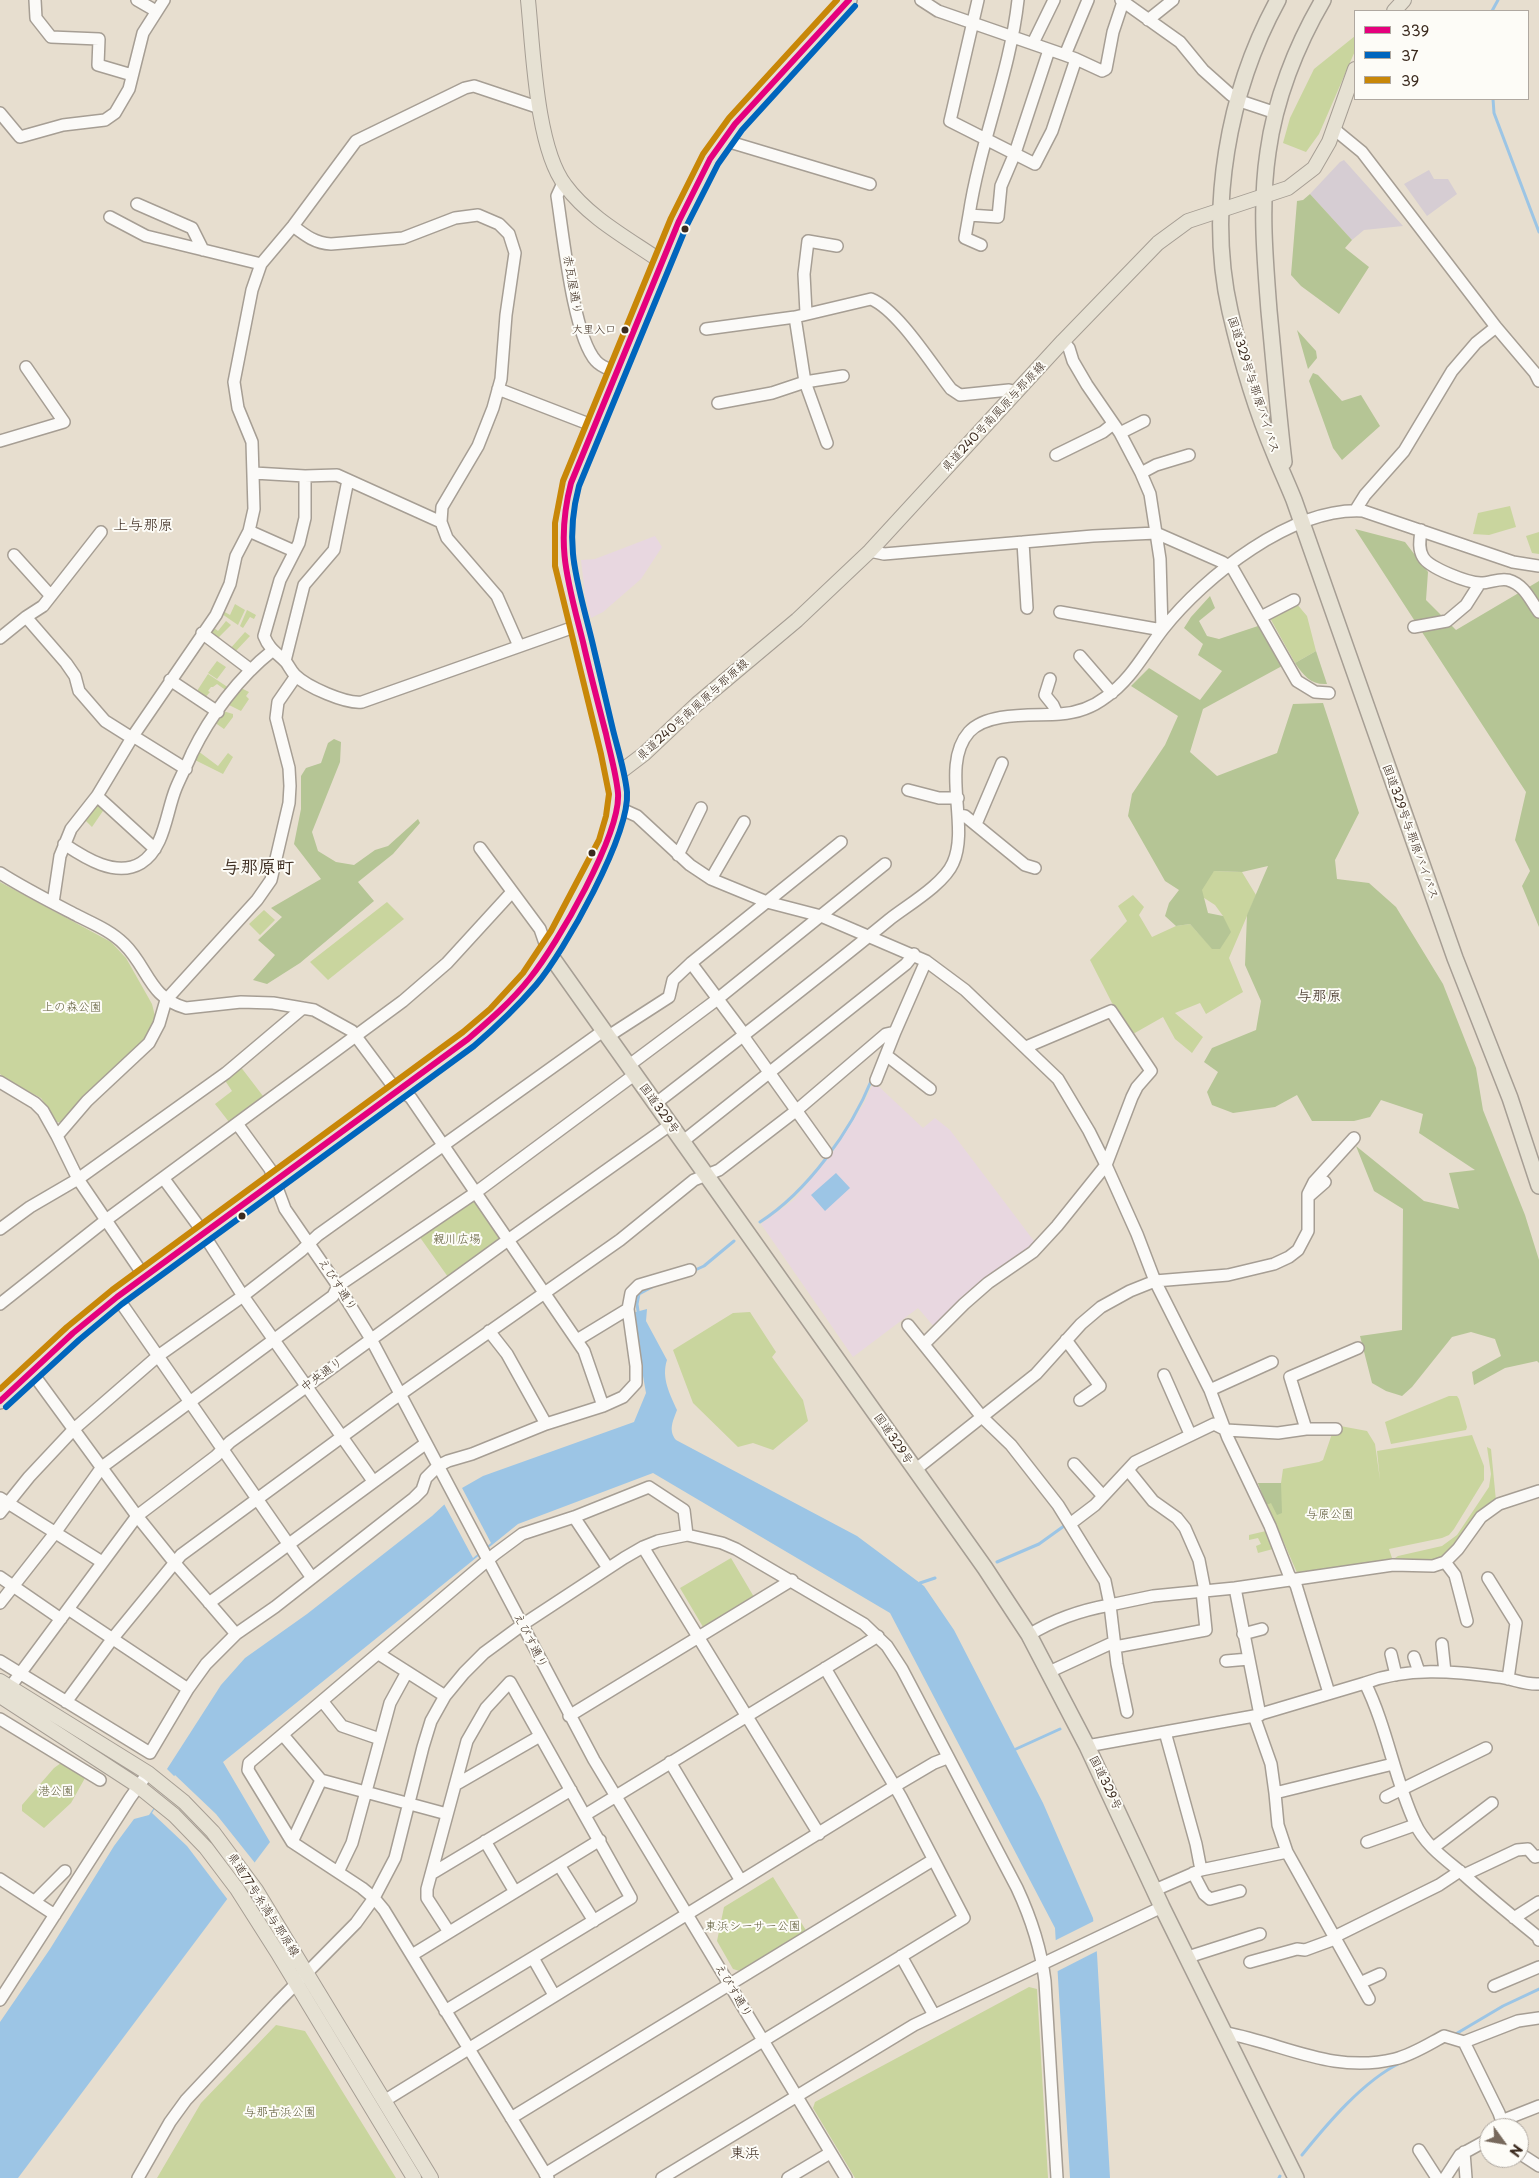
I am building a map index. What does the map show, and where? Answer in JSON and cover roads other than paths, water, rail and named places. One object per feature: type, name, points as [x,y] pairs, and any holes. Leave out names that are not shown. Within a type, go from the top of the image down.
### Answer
[{"type":"highway","points":[[2,1395],[144,1276],[401,1090],[496,1015],[530,978],[565,925],[607,843],[617,807],[618,794],[564,565],[561,542],[562,519],[572,482],[690,196],[710,159],[724,138],[754,102],[849,0]]},
{"type":"highway","name":"国道329号与那原バイパス","points":[[1278,0],[1256,48],[1238,100],[1225,159],[1220,209],[1225,284],[1229,310],[1256,401],[1275,455],[1302,523],[1455,958],[1510,1098],[1539,1186]]},
{"type":"highway","name":"国道329号与那原バイパス","points":[[1285,478],[1265,269],[1265,197],[1268,154],[1276,113],[1294,60],[1310,22],[1323,0]]},
{"type":"highway","name":"国道329号","points":[[548,952],[985,1568],[1029,1635],[1087,1746],[1162,1907],[1226,2033],[1296,2178]]},
{"type":"main road","points":[[528,0],[540,108],[551,157],[563,183],[573,195],[616,232],[662,262]]},
{"type":"main road","points":[[1395,10],[1404,0]]},
{"type":"main road","name":"県道240号南風原与那原線","points":[[615,776],[644,754],[697,704],[797,620],[870,551],[1063,341],[1158,243],[1188,221],[1288,188],[1314,168],[1324,153],[1334,129],[1354,72]]},
{"type":"main road","name":"県道77号糸満与那原線","points":[[3,1692],[148,1773],[207,1825],[247,1876],[308,1973],[431,2178]]},
{"type":"main road","name":"県道77号糸満与那原線","points":[[3,1692],[138,1786],[202,1843],[237,1889],[414,2178]]},
{"type":"street","points":[[35,0],[36,18],[51,37],[99,38],[98,65],[132,75]]},
{"type":"street","points":[[137,0],[156,11]]},
{"type":"street","points":[[0,113],[20,137],[63,125],[105,120],[115,113],[129,89],[143,32],[164,0]]},
{"type":"street","points":[[921,0],[938,11],[1034,43],[1102,71],[1106,69],[1113,32],[1122,1],[1180,42],[1204,70],[1238,100],[1276,113]]},
{"type":"street","points":[[978,0],[950,121],[1035,164],[1052,131],[1088,0]]},
{"type":"street","points":[[980,244],[965,238],[974,182],[1012,36],[1018,0]]},
{"type":"street","points":[[1034,43],[1054,0]]},
{"type":"street","points":[[1148,20],[1173,0]]},
{"type":"street","points":[[969,215],[998,217],[1001,186],[1015,153],[1049,50]]},
{"type":"street","points":[[53,903],[64,844],[77,820],[97,796],[170,680],[223,603],[236,556],[249,531],[254,509],[252,442],[238,408],[234,382],[252,290],[261,264],[293,226],[356,141],[465,88],[474,86],[540,108]]},
{"type":"street","points":[[1334,129],[1362,152],[1496,327],[1538,375]]},
{"type":"street","points":[[724,138],[733,143],[870,184]]},
{"type":"street","name":"赤瓦屋通り","points":[[563,183],[557,196],[580,332],[596,361],[616,372]]},
{"type":"street","points":[[137,204],[192,228],[203,250]]},
{"type":"street","points":[[293,226],[310,239],[320,243],[331,244],[402,238],[456,218],[470,216],[487,218],[499,224],[509,234],[515,253],[506,315],[503,368],[498,389],[478,446],[442,507],[441,522],[447,538],[497,596],[519,646]]},
{"type":"street","points":[[110,217],[146,236],[261,264]]},
{"type":"street","points":[[827,443],[805,382],[800,315],[808,241],[837,246]]},
{"type":"street","points":[[706,329],[800,315],[871,299],[880,302],[894,316],[951,389],[960,395],[1009,390],[1017,392]]},
{"type":"street","points":[[1355,510],[1365,495],[1404,451],[1452,371],[1476,343],[1496,327]]},
{"type":"street","points":[[1063,341],[1069,348],[1073,361],[1087,385],[1120,433],[1150,494],[1160,559],[1162,630]]},
{"type":"street","points":[[0,441],[64,422],[26,367]]},
{"type":"street","points":[[718,403],[772,393],[805,382],[843,376]]},
{"type":"street","points":[[498,389],[594,426]]},
{"type":"street","points":[[1120,433],[1144,421]]},
{"type":"street","points":[[1056,455],[1103,432],[1113,424]]},
{"type":"street","points":[[1141,473],[1156,465],[1189,455]]},
{"type":"street","points":[[254,473],[305,476],[336,475],[441,522]]},
{"type":"street","points":[[305,476],[305,518],[298,544],[280,580],[264,636],[272,651],[285,661],[296,676],[345,702],[362,702],[577,626]]},
{"type":"street","points":[[285,661],[304,585],[334,550],[348,480]]},
{"type":"street","points":[[655,1104],[943,877],[953,863],[956,852],[958,757],[968,733],[975,727],[990,720],[1077,711],[1095,704],[1112,693],[1126,679],[1184,604],[1228,565],[1260,544],[1302,523],[1335,512],[1355,510],[1370,513],[1513,562],[1539,566]]},
{"type":"street","points":[[1421,530],[1419,547],[1423,558],[1440,570],[1459,578],[1480,583],[1506,580],[1514,583],[1528,594],[1539,612]]},
{"type":"street","points":[[249,531],[294,551]]},
{"type":"street","points":[[0,638],[42,606],[101,532]]},
{"type":"street","points":[[870,551],[884,554],[1156,533],[1234,569],[1297,681],[1315,692],[1329,693]]},
{"type":"street","points":[[1023,542],[1027,608]]},
{"type":"street","points":[[14,555],[51,596]]},
{"type":"street","points":[[1414,627],[1447,621],[1466,605],[1480,583]]},
{"type":"street","points":[[1261,617],[1294,600]]},
{"type":"street","points":[[1060,612],[1162,630]]},
{"type":"street","points":[[26,617],[66,662],[75,676],[80,691],[105,721],[186,769]]},
{"type":"street","points":[[202,633],[251,670]]},
{"type":"street","points":[[64,844],[93,860],[119,869],[140,864],[155,849],[159,841],[176,788],[202,734],[251,670],[272,651]]},
{"type":"street","points":[[1080,656],[1112,693]]},
{"type":"street","points":[[57,1136],[87,1101],[149,1043],[166,1000],[257,900],[271,880],[289,803],[290,786],[289,768],[276,718],[278,702],[296,676]]},
{"type":"street","points":[[170,680],[218,712]]},
{"type":"street","points":[[1050,680],[1045,695],[1057,714]]},
{"type":"street","points":[[976,824],[1002,763]]},
{"type":"street","points":[[908,790],[939,798],[958,798]]},
{"type":"street","points":[[97,796],[155,849]]},
{"type":"street","points":[[617,807],[637,816],[678,855],[711,879],[767,902],[821,916],[914,954],[926,961],[965,990],[1058,1079],[1089,1131],[1138,1234],[1155,1282],[1210,1390],[1228,1438],[1292,1579],[1329,1693]]},
{"type":"street","points":[[678,855],[701,808]]},
{"type":"street","points":[[958,816],[965,816],[992,840],[1025,865],[1035,868]]},
{"type":"street","points":[[711,879],[744,822]]},
{"type":"street","points":[[0,1513],[4,1501],[74,1429],[158,1356],[243,1296],[301,1251],[309,1242],[444,1145],[605,1034],[669,997],[673,980],[691,963],[841,842]]},
{"type":"street","points":[[480,848],[540,929],[548,952]]},
{"type":"street","points":[[0,1603],[55,1533],[102,1467],[333,1296],[338,1286],[475,1193],[631,1070],[718,997],[885,864]]},
{"type":"street","points":[[0,873],[24,889],[106,930],[118,939],[133,954],[154,988],[166,1000],[186,1008],[241,1002],[273,1003],[314,1010],[352,1031],[390,1082],[411,1098],[545,1292],[584,1351],[603,1406]]},
{"type":"street","points":[[0,1304],[106,1220],[356,1037],[435,974],[512,892]]},
{"type":"street","points":[[682,1142],[906,964],[914,954]]},
{"type":"street","points":[[876,1080],[926,961]]},
{"type":"street","points":[[691,963],[718,997],[744,1034],[746,1040],[826,1152]]},
{"type":"street","points":[[0,1229],[30,1207],[78,1179],[226,1073],[303,1008]]},
{"type":"street","points":[[924,1344],[988,1283],[1033,1252],[1106,1166],[1132,1097],[1137,1087],[1152,1072],[1111,1011],[1026,1047]]},
{"type":"street","points":[[66,1702],[112,1638],[174,1562],[341,1437],[620,1240],[694,1180],[720,1170],[797,1110],[886,1034],[895,1032]]},
{"type":"street","points":[[886,1055],[930,1089]]},
{"type":"street","points":[[0,1082],[35,1103],[43,1111],[78,1179],[144,1276]]},
{"type":"street","name":"えびす通り","points":[[238,1125],[270,1169],[285,1209],[309,1242],[371,1339],[569,1716],[615,1796],[846,2178]]},
{"type":"street","name":"中央通り","points":[[3,1692],[22,1674],[102,1562],[138,1516],[307,1386],[670,1125]]},
{"type":"street","points":[[915,1470],[1036,1374],[1066,1340],[1101,1307],[1130,1291],[1155,1282],[1228,1275],[1274,1264],[1289,1258],[1298,1250],[1308,1231],[1308,1197],[1314,1182],[1354,1138]]},
{"type":"street","points":[[164,1179],[197,1224],[243,1296],[372,1481]]},
{"type":"street","points":[[1308,1197],[1325,1182]]},
{"type":"street","points":[[0,1661],[150,1753],[188,1689],[206,1664],[236,1634],[275,1607],[414,1498],[422,1490],[426,1478],[546,1424],[603,1406],[623,1397],[636,1383],[636,1366],[628,1309],[631,1293],[639,1285],[690,1270]]},
{"type":"street","points":[[117,1297],[312,1578]]},
{"type":"street","points":[[577,1340],[628,1309]]},
{"type":"street","points":[[908,1325],[982,1417],[1011,1445],[1070,1524],[1089,1557],[1106,1581],[1127,1712]]},
{"type":"street","points":[[489,1331],[507,1354],[546,1424]]},
{"type":"street","points":[[1066,1340],[1100,1386],[1080,1400]]},
{"type":"street","points":[[1306,1429],[1290,1377],[1358,1348]]},
{"type":"street","points":[[1210,1390],[1272,1362]]},
{"type":"street","points":[[32,1371],[138,1516],[174,1562],[236,1634]]},
{"type":"street","points":[[1164,1375],[1190,1434]]},
{"type":"street","points":[[1070,1524],[1085,1514],[1104,1496],[1135,1462],[1214,1424],[1226,1430],[1278,1433],[1306,1429],[1336,1429]]},
{"type":"street","points":[[209,1603],[372,1481],[426,1444]]},
{"type":"street","points":[[1074,1464],[1104,1496]]},
{"type":"street","points":[[1049,1672],[1115,1644],[1206,1630],[1204,1591],[1199,1560],[1185,1528],[1177,1518],[1153,1501],[1128,1470]]},
{"type":"street","points":[[687,1535],[684,1510],[648,1487],[574,1517],[522,1534],[485,1555],[379,1654],[249,1763],[248,1770],[292,1842],[374,1898],[384,1910],[547,2176],[763,2040],[964,1918],[895,1786],[825,1668]]},
{"type":"street","points":[[1029,1635],[1040,1628],[1088,1609],[1153,1596],[1235,1588],[1393,1565],[1432,1566],[1445,1562],[1458,1549],[1481,1517],[1498,1504],[1539,1492]]},
{"type":"street","points":[[4,1501],[102,1562]]},
{"type":"street","points":[[574,1517],[608,1568]]},
{"type":"street","points":[[138,2178],[170,2122],[186,2100],[356,1923],[374,1898],[394,1858],[431,1721],[445,1696],[464,1673],[484,1653],[608,1568],[658,1541],[687,1535],[722,1542],[792,1580],[850,1615],[878,1636],[902,1669],[1027,1910],[1043,1963],[1057,2178]]},
{"type":"street","points":[[644,1547],[818,1834]]},
{"type":"street","points":[[1445,1562],[1454,1575],[1467,1621]]},
{"type":"street","points":[[0,1577],[13,1586],[112,1638],[188,1689]]},
{"type":"street","points":[[1488,1578],[1516,1624],[1508,1679]]},
{"type":"street","points":[[569,1716],[792,1580]]},
{"type":"street","points":[[1235,1588],[1249,1659],[1257,1716],[1271,1764],[1278,1825],[1287,1852],[1369,1999]]},
{"type":"street","points":[[1243,1634],[1262,1630]]},
{"type":"street","points":[[585,1815],[878,1636]]},
{"type":"street","points":[[1442,1644],[1445,1672]]},
{"type":"street","points":[[379,1654],[445,1696]]},
{"type":"street","points":[[1391,1654],[1396,1675]]},
{"type":"street","points":[[1414,1657],[1418,1672]]},
{"type":"street","points":[[1226,1661],[1249,1659]]},
{"type":"street","points":[[338,1872],[352,1843],[390,1703],[407,1672]]},
{"type":"street","points":[[1087,1746],[1257,1716],[1366,1683],[1383,1676],[1418,1672],[1445,1672],[1508,1679],[1529,1685],[1539,1684]]},
{"type":"street","points":[[445,2011],[631,1898],[510,1682],[486,1708],[468,1742],[427,1889],[427,1898],[449,1932]]},
{"type":"street","points":[[1366,1683],[1373,1698],[1393,1764],[1415,1825],[1433,1848],[1538,1937],[1539,1940]]},
{"type":"street","points":[[323,1702],[342,1726],[380,1739]]},
{"type":"street","points":[[0,1719],[100,1780]]},
{"type":"street","points":[[1165,1732],[1196,1844],[1197,1872],[1204,1894],[1210,1899],[1240,1891]]},
{"type":"street","points":[[283,1735],[322,1780],[447,1814]]},
{"type":"street","points":[[455,1785],[540,1736]]},
{"type":"street","points":[[1386,1796],[1402,1790],[1486,1748]]},
{"type":"street","points":[[384,2102],[741,1880],[895,1786],[934,1763],[947,1758]]},
{"type":"street","points":[[670,1762],[741,1880]]},
{"type":"street","points":[[1275,1794],[1393,1764]]},
{"type":"street","points":[[0,2000],[148,1773]]},
{"type":"street","points":[[292,1842],[322,1780]]},
{"type":"street","points":[[431,1874],[571,1790]]},
{"type":"street","points":[[1433,1848],[1492,1802]]},
{"type":"street","points":[[1368,1842],[1415,1825]]},
{"type":"street","points":[[412,1955],[600,1840]]},
{"type":"street","points":[[486,1841],[515,1892]]},
{"type":"street","points":[[1250,1962],[1297,1949],[1305,1950],[1334,1938],[1462,1873],[1517,1850],[1528,1849],[1535,1857],[1539,1856]]},
{"type":"street","points":[[1155,1890],[1197,1872],[1287,1852]]},
{"type":"street","points":[[511,2118],[934,1860]]},
{"type":"street","points":[[559,1865],[594,1921]]},
{"type":"street","points":[[35,1902],[66,1871]]},
{"type":"street","points":[[0,1879],[55,1915]]},
{"type":"street","points":[[1514,1918],[1539,1902]]},
{"type":"street","points":[[662,2178],[861,2056],[934,2015],[1109,1930],[1162,1907]]},
{"type":"street","points":[[1188,1957],[1260,1934]]},
{"type":"street","points":[[901,1956],[934,2015]]},
{"type":"street","points":[[533,1958],[554,1995]]},
{"type":"street","points":[[1494,1986],[1539,1966]]},
{"type":"street","points":[[1360,1982],[1380,1974]]},
{"type":"street","points":[[1226,2033],[1259,2040],[1314,2058],[1354,2063],[1397,2059],[1444,2036],[1464,2042],[1518,2022],[1539,2018]]},
{"type":"street","points":[[1464,2042],[1499,2118]]},
{"type":"street","points":[[1516,2118],[1539,2106]]},
{"type":"street","points":[[1445,2178],[1464,2152],[1479,2144]]},
{"type":"street","points":[[1419,2150],[1437,2178]]},
{"type":"street","points":[[1464,2152],[1466,2178]]},
{"type":"street","points":[[788,2178],[830,2153]]},
{"type":"water","points":[[836,1173],[850,1188],[825,1211],[811,1195]]},
{"type":"water","points":[[647,1309],[646,1321],[667,1360],[665,1367],[666,1380],[677,1410],[672,1429],[676,1440],[857,1536],[924,1586],[954,1630],[1043,1803],[1093,1918],[1097,1954],[1110,2178],[1070,2178],[1055,1928],[890,1613],[653,1473],[518,1524],[223,1762],[270,1842],[18,2178],[0,2178],[0,2022],[50,1949],[114,1846],[134,1819],[149,1815],[175,1777],[167,1769],[221,1685],[245,1658],[307,1614],[432,1516],[462,1488],[483,1476],[634,1422],[646,1393],[632,1313]]},
{"type":"waterway","points":[[1493,10],[1498,0]]},
{"type":"waterway","points":[[1493,100],[1494,113],[1539,232]]},
{"type":"waterway","points":[[760,1222],[794,1194],[826,1159],[852,1119],[872,1079]]},
{"type":"waterway","points":[[693,1271],[704,1266],[734,1241]]},
{"type":"waterway","points":[[638,1311],[639,1294],[652,1287]]},
{"type":"waterway","points":[[997,1562],[1039,1544],[1064,1526]]},
{"type":"waterway","points":[[920,1583],[935,1578]]},
{"type":"waterway","points":[[1016,1749],[1060,1729]]},
{"type":"waterway","points":[[1454,2035],[1503,2006],[1539,1989]]},
{"type":"waterway","points":[[1302,2155],[1346,2104],[1386,2071],[1400,2063]]},
{"type":"place","name":"大里入口","points":[[625,330]]},
{"type":"district","name":"上与那原","points":[[143,526]]},
{"type":"district","name":"与那原町","points":[[258,868]]},
{"type":"district","name":"与那原","points":[[1319,997]]},
{"type":"district","name":"東浜","points":[[745,2154]]},
{"type":"park label","name":"上の森公園","points":[[72,1008]]},
{"type":"park label","name":"親川広場","points":[[457,1240]]},
{"type":"park label","name":"与原公園","points":[[1330,1515]]},
{"type":"park label","name":"港公園","points":[[56,1792]]},
{"type":"park label","name":"東浜シーサー公園","points":[[753,1927]]},
{"type":"park label","name":"与那古浜公園","points":[[280,2113]]}]
